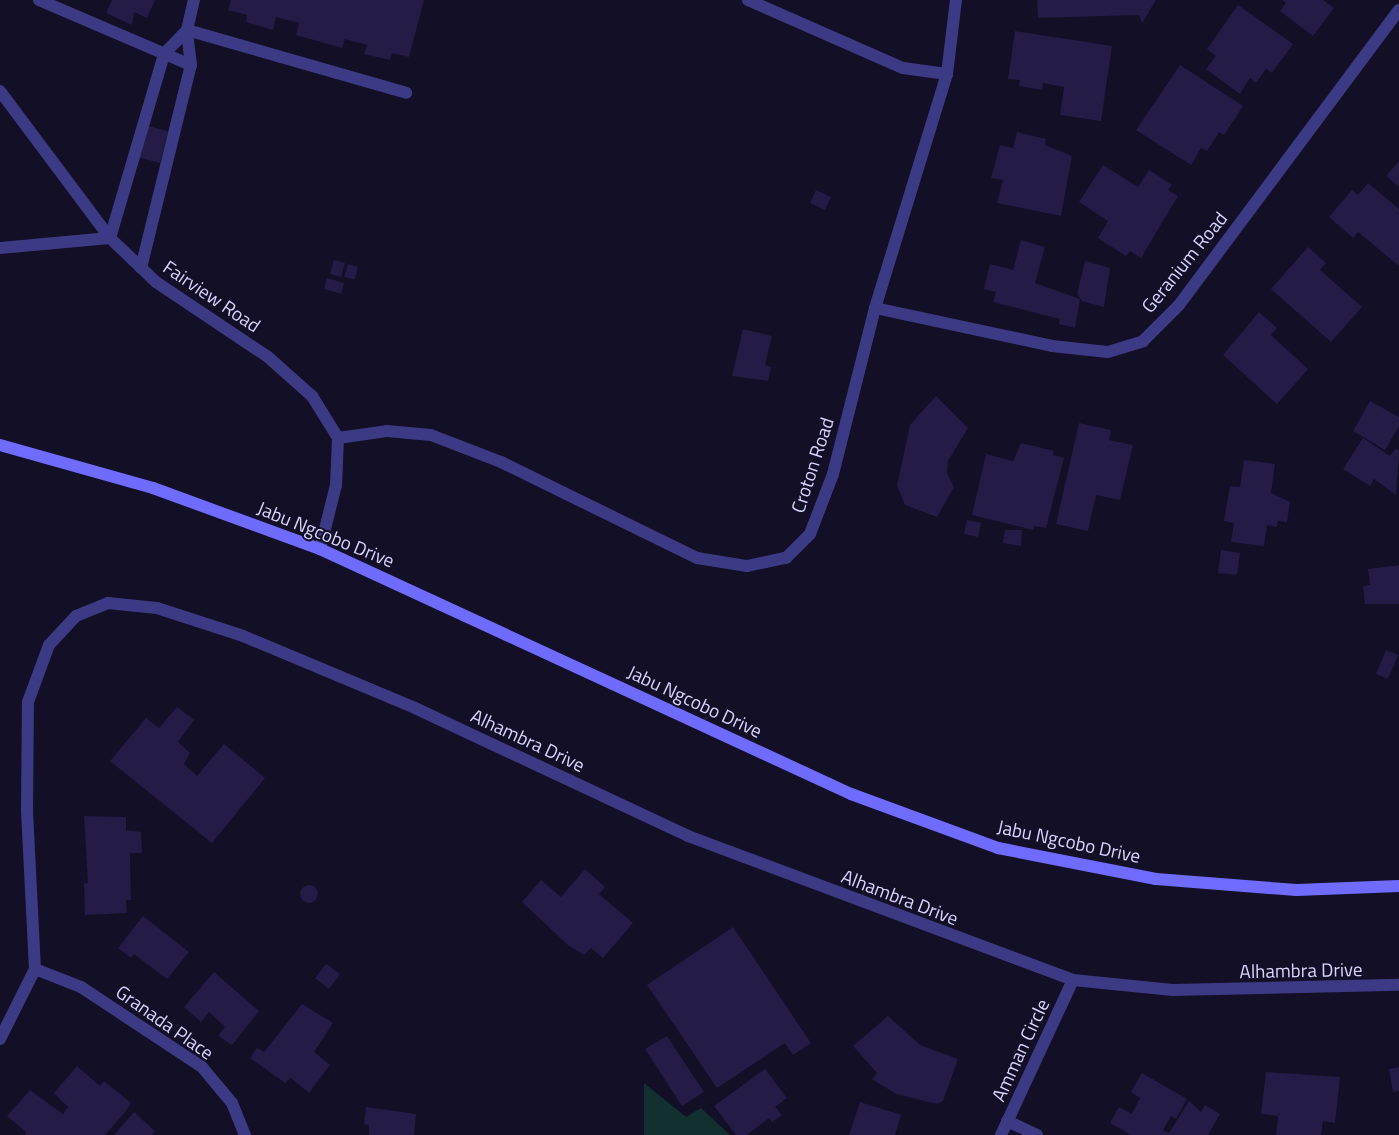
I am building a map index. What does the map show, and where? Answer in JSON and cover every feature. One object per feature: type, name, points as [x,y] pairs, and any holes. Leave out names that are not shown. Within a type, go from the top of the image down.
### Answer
[{"type":"main road","name":"Jabu Ngcobo Drive","points":[[0,445],[153,488],[320,549],[851,794],[998,848],[1156,878],[1297,890],[1399,886]]},
{"type":"street","points":[[39,0],[191,65]]},
{"type":"street","points":[[141,268],[191,65],[187,30],[194,0]]},
{"type":"street","points":[[748,0],[903,68],[947,74]]},
{"type":"street","name":"Croton Road","points":[[338,438],[387,431],[431,435],[501,462],[697,558],[747,566],[786,558],[810,534],[833,474],[875,308],[947,74],[956,0]]},
{"type":"street","name":"Geranium Road","points":[[875,308],[1052,346],[1108,352],[1143,342],[1179,305],[1399,10]]},
{"type":"street","points":[[0,248],[110,238],[164,54],[187,30]]},
{"type":"street","points":[[187,30],[406,92]]},
{"type":"street","name":"Fairview Road","points":[[0,91],[110,238],[141,268],[268,357],[312,396],[338,438]]},
{"type":"street","points":[[320,549],[336,485],[338,438]]},
{"type":"street","name":"Alhambra Drive","points":[[0,1039],[35,969],[27,810],[28,702],[49,644],[76,616],[108,603],[157,608],[243,636],[414,708],[688,836],[1073,980],[1173,990],[1399,985]]},
{"type":"street","name":"Granada Place","points":[[35,969],[81,987],[202,1067],[232,1103],[245,1135]]},
{"type":"street","name":"Amman Circle","points":[[1001,1135],[1073,980]]},
{"type":"street","points":[[1007,1122],[1037,1135]]},
{"type":"green space","points":[[644,1083],[686,1117],[701,1108],[730,1135],[644,1135]]},
{"type":"building","points":[[112,0],[155,0],[147,18],[134,12],[132,25],[106,13]]},
{"type":"building","points":[[231,0],[424,0],[409,57],[392,53],[390,60],[364,54],[367,45],[345,39],[342,48],[296,35],[299,23],[276,17],[273,30],[246,22],[247,15],[228,10]]},
{"type":"building","points":[[1037,0],[1156,0],[1142,23],[1139,15],[1038,18]]},
{"type":"building","points":[[1282,0],[1323,0],[1334,8],[1313,36],[1280,11],[1286,3]]},
{"type":"building","points":[[1238,5],[1293,44],[1272,73],[1266,69],[1256,83],[1250,78],[1240,94],[1206,69],[1216,56],[1207,49]]},
{"type":"building","points":[[1015,31],[1112,46],[1101,121],[1060,115],[1064,87],[1043,83],[1042,90],[1019,86],[1020,80],[1008,79]]},
{"type":"building","points":[[1180,65],[1243,106],[1224,135],[1219,132],[1207,151],[1201,148],[1191,165],[1136,130]]},
{"type":"building","points":[[145,125],[168,131],[160,163],[138,157]]},
{"type":"building","points":[[1017,132],[1046,139],[1045,145],[1072,156],[1061,216],[997,203],[1003,180],[991,178],[1000,145],[1013,148]]},
{"type":"building","points":[[1399,161],[1399,187],[1386,176]]},
{"type":"building","points":[[1103,165],[1138,187],[1149,170],[1172,185],[1168,190],[1178,196],[1141,258],[1130,251],[1126,256],[1098,238],[1108,221],[1079,202]]},
{"type":"building","points":[[1368,183],[1399,209],[1399,266],[1358,232],[1353,238],[1329,217],[1352,190],[1358,195]]},
{"type":"building","points":[[816,190],[831,197],[825,210],[810,203]]},
{"type":"building","points":[[1021,240],[1045,247],[1035,283],[1080,299],[1075,328],[1059,324],[1060,319],[993,302],[996,292],[984,289],[990,264],[1013,270]]},
{"type":"building","points":[[1308,247],[1326,263],[1320,270],[1362,307],[1331,342],[1271,289]]},
{"type":"building","points":[[334,260],[345,263],[341,277],[330,274]]},
{"type":"building","points":[[1085,261],[1110,268],[1104,307],[1082,301],[1077,294]]},
{"type":"building","points":[[348,264],[358,267],[355,279],[344,277]]},
{"type":"building","points":[[327,278],[344,283],[341,294],[324,289]]},
{"type":"building","points":[[1259,312],[1277,328],[1271,335],[1308,369],[1277,404],[1223,355]]},
{"type":"building","points":[[743,329],[772,336],[765,365],[771,367],[768,381],[732,376]]},
{"type":"building","points":[[936,396],[968,428],[948,461],[947,473],[954,487],[937,517],[905,505],[897,486],[910,425]]},
{"type":"building","points":[[1370,401],[1399,417],[1399,426],[1385,450],[1353,431]]},
{"type":"building","points":[[1079,423],[1111,430],[1109,440],[1133,445],[1120,500],[1096,495],[1088,531],[1056,524]]},
{"type":"building","points":[[1363,438],[1390,456],[1396,448],[1399,451],[1396,495],[1374,479],[1370,486],[1343,469]]},
{"type":"building","points":[[1021,443],[1054,451],[1053,455],[1064,458],[1046,528],[1034,526],[1033,530],[972,515],[986,454],[1013,461]]},
{"type":"building","points":[[1244,460],[1275,464],[1271,493],[1290,502],[1287,522],[1278,521],[1277,527],[1267,525],[1264,546],[1231,542],[1234,523],[1224,521],[1230,486],[1240,487]]},
{"type":"building","points":[[967,520],[981,523],[978,537],[964,534]]},
{"type":"building","points":[[1005,530],[1022,530],[1021,546],[1003,543]]},
{"type":"building","points":[[1221,550],[1240,553],[1237,575],[1218,573]]},
{"type":"building","points":[[1399,565],[1399,604],[1365,604],[1363,586],[1370,585],[1368,569]]},
{"type":"building","points":[[1386,650],[1398,655],[1388,679],[1376,674]]},
{"type":"building","points":[[177,707],[194,720],[178,742],[190,753],[184,764],[197,776],[224,744],[265,778],[212,843],[110,761],[146,718],[159,728]]},
{"type":"building","points":[[84,816],[126,817],[126,830],[141,832],[142,853],[130,853],[131,900],[126,900],[127,913],[85,915],[84,883],[88,883]]},
{"type":"building","points":[[585,869],[605,887],[599,894],[633,923],[603,958],[591,948],[584,955],[569,946],[522,902],[541,880],[561,897]]},
{"type":"building","points":[[309,885],[315,888],[318,894],[315,900],[309,903],[303,900],[300,894],[303,888]]},
{"type":"building","points":[[143,916],[189,952],[167,979],[134,954],[131,958],[118,948]]},
{"type":"building","points":[[733,927],[811,1043],[793,1055],[785,1043],[717,1088],[647,985]]},
{"type":"building","points":[[326,964],[340,974],[329,989],[315,978]]},
{"type":"building","points":[[214,972],[259,1011],[232,1045],[218,1036],[225,1027],[209,1012],[201,1022],[184,1007]]},
{"type":"building","points":[[302,1004],[333,1023],[314,1052],[330,1065],[309,1093],[291,1078],[285,1083],[250,1058],[257,1048],[264,1052]]},
{"type":"building","points":[[888,1016],[920,1045],[958,1059],[943,1101],[937,1104],[896,1094],[872,1079],[877,1073],[853,1046]]},
{"type":"building","points":[[667,1036],[704,1092],[682,1106],[645,1049]]},
{"type":"building","points":[[77,1066],[100,1086],[104,1081],[131,1103],[126,1111],[105,1135],[25,1135],[26,1132],[7,1116],[30,1090],[63,1114],[68,1107],[54,1093]]},
{"type":"building","points":[[1399,1067],[1399,1091],[1393,1092],[1389,1069]]},
{"type":"building","points":[[765,1069],[787,1098],[775,1107],[782,1115],[772,1122],[769,1118],[747,1135],[736,1135],[714,1106]]},
{"type":"building","points":[[1266,1072],[1340,1077],[1335,1123],[1323,1121],[1321,1135],[1276,1135],[1278,1116],[1261,1114]]},
{"type":"building","points":[[1142,1073],[1187,1099],[1176,1119],[1171,1116],[1163,1130],[1169,1133],[1189,1101],[1201,1112],[1205,1105],[1220,1114],[1208,1135],[1131,1135],[1110,1123],[1119,1107],[1132,1114],[1140,1098],[1131,1092]]},
{"type":"building","points":[[860,1102],[901,1115],[895,1135],[849,1135]]},
{"type":"building","points":[[366,1107],[416,1114],[414,1135],[369,1135],[369,1125],[364,1124]]},
{"type":"building","points":[[134,1112],[155,1131],[152,1135],[114,1135]]}]
